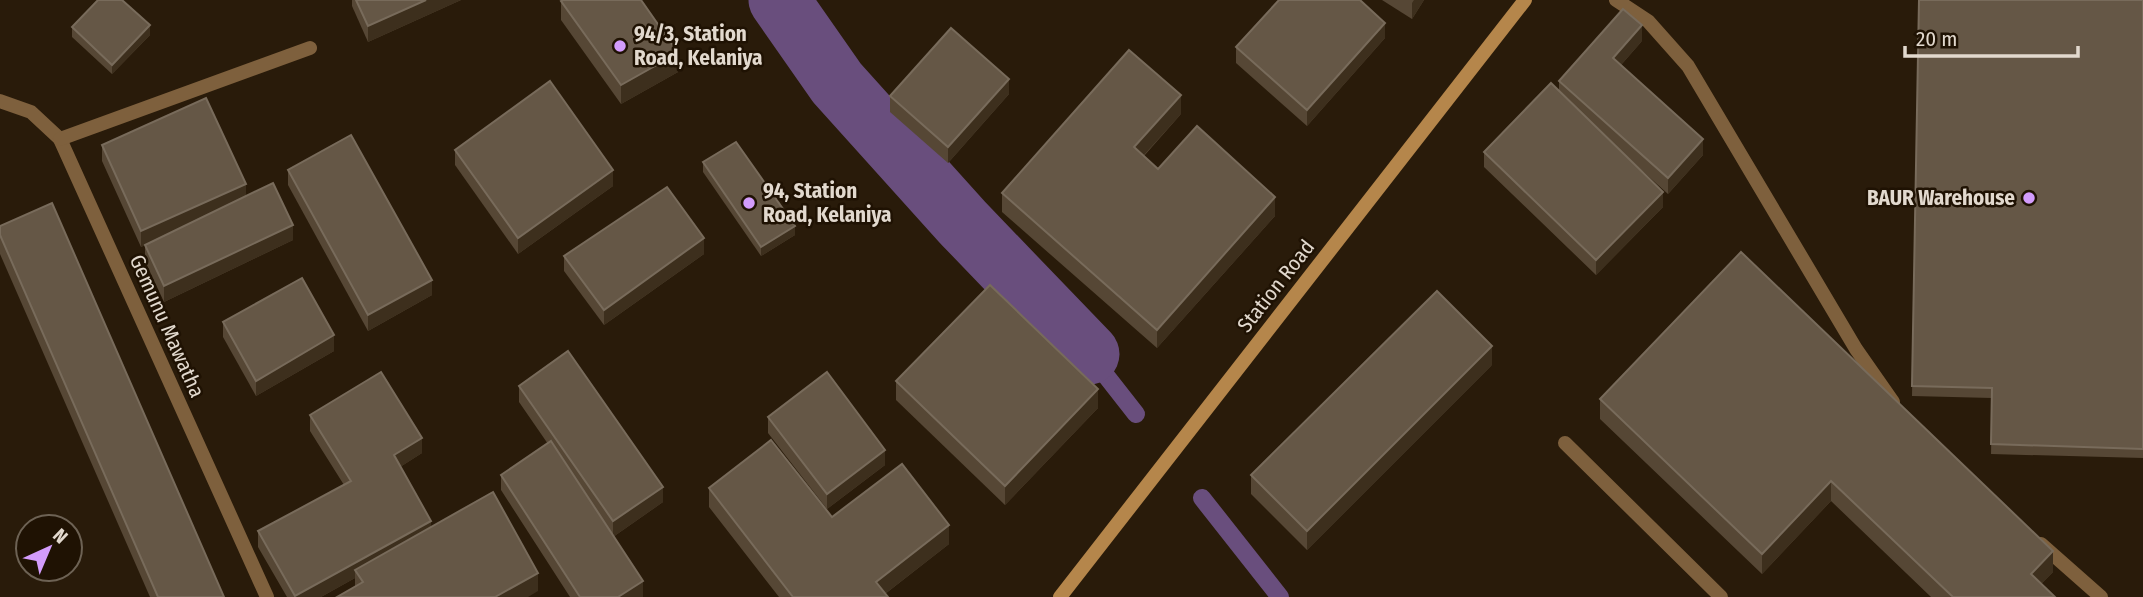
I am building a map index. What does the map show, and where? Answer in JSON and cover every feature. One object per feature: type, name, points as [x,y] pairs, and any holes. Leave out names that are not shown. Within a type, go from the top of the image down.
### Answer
[{"type":"street","name":"Station Road","points":[[1066,594],[1525,0]]},
{"type":"street","points":[[1616,0],[1648,21],[1688,66],[1856,349],[1900,414]]},
{"type":"street","points":[[60,139],[310,48]]},
{"type":"street","name":"Gemunu Mawatha","points":[[0,101],[32,112],[60,139],[267,597]]},
{"type":"street","points":[[1565,443],[1721,597]]},
{"type":"street","points":[[2029,533],[2101,597]]},
{"type":"building","points":[[98,0],[122,0],[150,25],[112,65],[72,27]]},
{"type":"building","points":[[356,0],[426,0],[368,26]]},
{"type":"building","name":"94/3, Station Road, Kelaniya","points":[[641,0],[678,53],[621,85],[561,1]]},
{"type":"building","points":[[1279,0],[1360,0],[1385,23],[1307,110],[1236,47]]},
{"type":"building","name":"BAUR Warehouse","points":[[1919,0],[2143,0],[2143,449],[1991,444],[1992,388],[1912,386]]},
{"type":"building","points":[[1623,9],[1642,25],[1613,58],[1703,139],[1668,178],[1559,81]]},
{"type":"building","points":[[951,28],[1009,79],[948,147],[890,96]]},
{"type":"building","points":[[1129,50],[1181,95],[1134,147],[1158,169],[1197,126],[1275,197],[1157,330],[1002,193]]},
{"type":"building","points":[[550,81],[613,170],[518,238],[455,150]]},
{"type":"building","points":[[1551,83],[1663,192],[1596,260],[1484,152]]},
{"type":"building","points":[[206,98],[246,184],[141,231],[102,145]]},
{"type":"building","points":[[351,135],[432,280],[368,315],[288,170]]},
{"type":"building","name":"94, Station Road, Kelaniya","points":[[736,142],[795,226],[761,247],[703,162]]},
{"type":"building","points":[[273,183],[293,225],[164,286],[145,245]]},
{"type":"building","points":[[667,187],[704,238],[604,310],[564,256]]},
{"type":"building","points":[[52,203],[224,597],[158,597],[0,235],[0,226]]},
{"type":"building","points":[[1741,252],[2053,551],[2031,574],[2055,597],[1953,597],[1831,481],[1762,554],[1600,399]]},
{"type":"building","points":[[302,278],[334,335],[256,381],[223,322]]},
{"type":"building","points":[[990,285],[1098,389],[1005,486],[896,381]]},
{"type":"building","points":[[1437,291],[1492,346],[1307,531],[1251,475]]},
{"type":"building","points":[[568,351],[663,487],[613,521],[519,386]]},
{"type":"building","points":[[381,372],[422,438],[394,455],[431,521],[295,596],[258,531],[351,481],[310,415]]},
{"type":"building","points":[[827,372],[885,450],[827,494],[768,417]]},
{"type":"building","points":[[771,440],[832,517],[902,464],[949,525],[876,582],[888,597],[793,597],[709,488]]},
{"type":"building","points":[[551,441],[643,581],[618,597],[580,597],[501,475]]},
{"type":"building","points":[[493,492],[538,573],[495,597],[337,597],[363,582],[355,570]]},
{"type":"waterway","points":[[779,0],[837,83],[963,223],[1089,354]]},
{"type":"waterway","points":[[1089,354],[1136,414]]},
{"type":"waterway","points":[[1202,498],[1280,597]]},
{"type":"place","name":"94/3, Station Road, Kelaniya","points":[[620,46]]},
{"type":"place","name":"BAUR Warehouse","points":[[2029,198]]},
{"type":"place","name":"94, Station Road, Kelaniya","points":[[749,203]]}]
